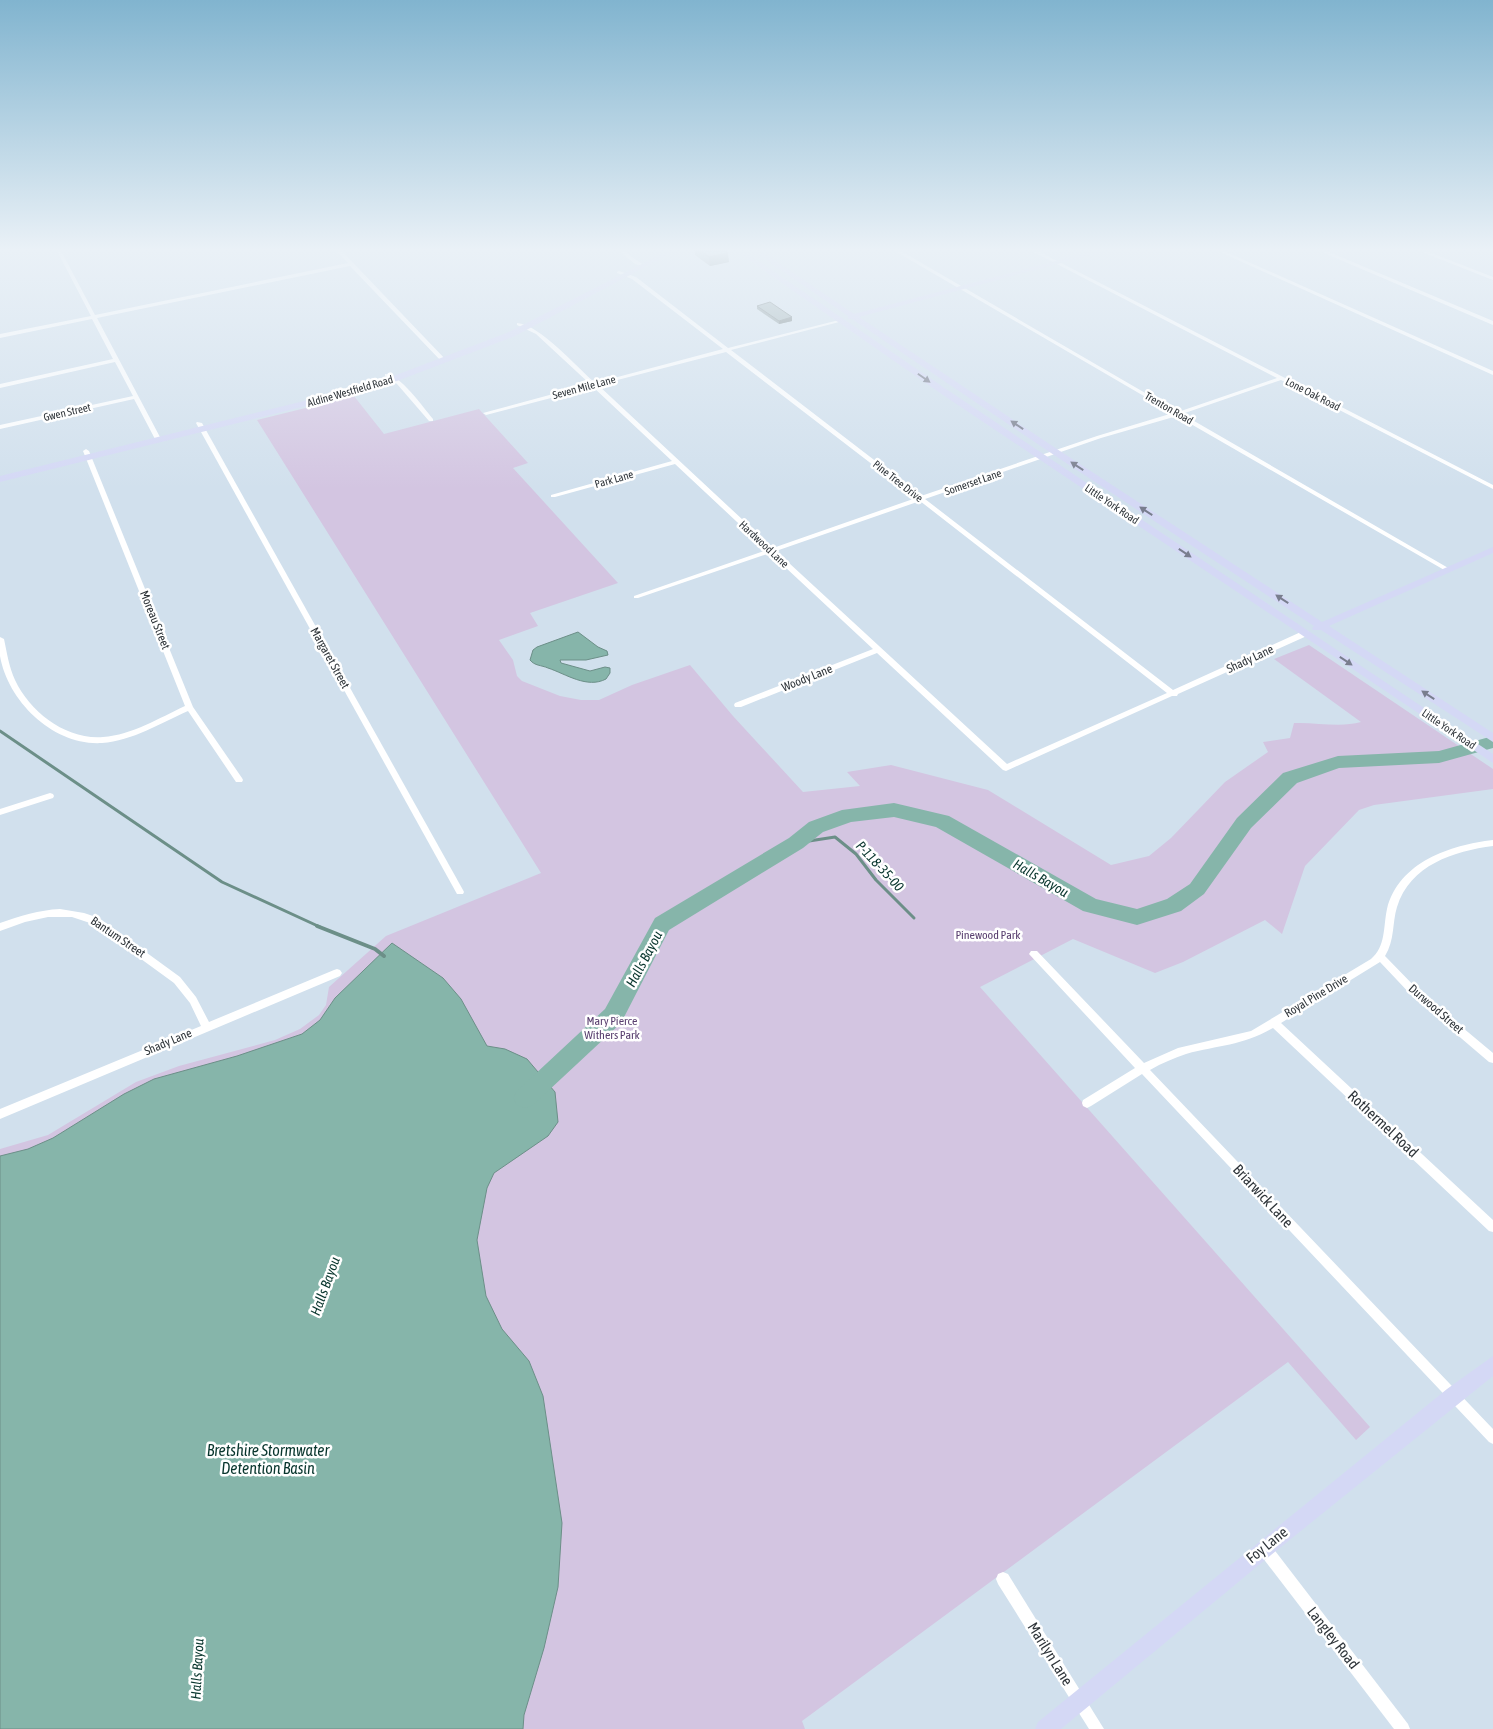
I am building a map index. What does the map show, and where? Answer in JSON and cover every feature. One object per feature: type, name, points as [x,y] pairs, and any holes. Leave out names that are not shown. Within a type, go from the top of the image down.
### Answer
[{"type":"main road","name":"Aldine Westfield Road","points":[[0,472],[87,454],[302,401],[390,377],[442,359],[516,328]]},
{"type":"main road","name":"Little York Road","points":[[852,328],[1042,458],[1493,759]]},
{"type":"main road","name":"Little York Road","points":[[872,328],[1057,453],[1493,738]]},
{"type":"main road","name":"Aldine Westfield Road","points":[[0,479],[87,454]]},
{"type":"main road","name":"Shady Lane","points":[[1306,633],[1493,550]]},
{"type":"main road","name":"Foy Lane","points":[[1045,1729],[1452,1395],[1493,1365]]},
{"type":"street","points":[[0,336],[39,328]]},
{"type":"street","points":[[99,328],[156,437]]},
{"type":"street","points":[[412,328],[442,359]]},
{"type":"street","name":"Hardwood Lane","points":[[527,328],[538,333],[1006,768]]},
{"type":"street","name":"Pine Tree Drive","points":[[698,328],[1174,694]]},
{"type":"street","name":"Seven Mile Lane","points":[[486,412],[812,328]]},
{"type":"street","name":"Trenton Road","points":[[1028,328],[1448,570]]},
{"type":"street","name":"Lone Oak Road","points":[[1184,328],[1493,487]]},
{"type":"street","points":[[1392,328],[1493,373]]},
{"type":"street","points":[[0,386],[116,360]]},
{"type":"street","points":[[390,377],[431,420]]},
{"type":"street","name":"Somerset Lane","points":[[636,597],[1109,434],[1179,414],[1282,378]]},
{"type":"street","name":"Gwen Street","points":[[0,427],[135,397]]},
{"type":"street","name":"Margaret Street","points":[[200,426],[460,892]]},
{"type":"street","name":"Moreau Street","points":[[87,454],[189,707],[239,780]]},
{"type":"street","name":"Park Lane","points":[[553,496],[675,462]]},
{"type":"street","name":"Shady Lane","points":[[1006,768],[1306,633]]},
{"type":"street","points":[[0,639],[12,683],[28,707],[40,717],[74,736],[101,740],[118,737],[144,729],[189,707]]},
{"type":"street","name":"Woody Lane","points":[[738,705],[877,650]]},
{"type":"street","points":[[0,812],[50,796]]},
{"type":"street","points":[[1381,957],[1386,943],[1395,896],[1405,882],[1431,860],[1446,853],[1493,843]]},
{"type":"street","name":"Bantum Street","points":[[0,927],[48,912],[82,914],[96,921],[176,980],[193,1000],[206,1026]]},
{"type":"street","name":"Briarwick Lane","points":[[1034,954],[1493,1438]]},
{"type":"street","name":"Royal Pine Drive","points":[[1088,1103],[1168,1056],[1188,1050],[1234,1042],[1254,1034],[1381,957]]},
{"type":"street","name":"Durwood Street","points":[[1381,957],[1417,995],[1493,1059]]},
{"type":"street","name":"Shady Lane","points":[[0,1114],[336,972]]},
{"type":"street","name":"Rothermel Road","points":[[1273,1022],[1493,1227]]},
{"type":"street","name":"Langley Road","points":[[1264,1548],[1403,1729]]},
{"type":"street","name":"Marilyn Lane","points":[[1003,1578],[1097,1729]]},
{"type":"green space","points":[[354,396],[384,434],[479,409],[528,463],[513,468],[618,583],[530,613],[538,626],[499,640],[513,660],[517,676],[522,681],[560,696],[581,700],[599,700],[632,685],[690,665],[733,716],[803,792],[860,786],[847,772],[891,765],[988,790],[1111,865],[1149,856],[1171,838],[1225,782],[1268,752],[1263,742],[1290,738],[1294,723],[1336,725],[1361,722],[1274,659],[1309,645],[1493,769],[1493,789],[1374,805],[1359,810],[1305,866],[1282,934],[1265,920],[1183,962],[1155,973],[1073,939],[980,987],[1370,1427],[1356,1440],[1288,1362],[802,1721],[805,1729],[0,1729],[0,1149],[48,1135],[136,1082],[179,1066],[275,1040],[300,1029],[319,1015],[326,1005],[329,987],[386,936],[541,873],[257,420]]},
{"type":"water","points":[[578,632],[598,647],[607,651],[608,655],[586,660],[560,660],[561,663],[590,671],[605,667],[610,668],[610,673],[606,679],[599,682],[584,681],[569,677],[530,660],[533,650],[537,647]]},
{"type":"water","name":"Bretshire Stormwater Detention Basin","points":[[392,943],[443,978],[461,999],[487,1046],[505,1049],[527,1059],[555,1092],[558,1122],[548,1136],[494,1173],[487,1188],[477,1240],[486,1296],[502,1329],[529,1361],[543,1396],[562,1523],[558,1587],[544,1648],[524,1715],[523,1729],[0,1729],[0,1156],[28,1149],[53,1138],[124,1094],[154,1079],[237,1056],[302,1034],[320,1020],[335,998]]},
{"type":"waterway","points":[[0,731],[222,882],[320,927]]},
{"type":"waterway","name":"Halls Bayou","points":[[525,1098],[613,1016],[662,924],[796,843],[816,827],[849,815],[894,810],[942,821],[1090,905],[1137,917],[1174,905],[1197,889],[1244,823],[1290,778],[1338,762],[1439,757],[1493,742]]},
{"type":"waterway","name":"P-118-35-00","points":[[796,843],[835,837],[856,854],[876,880],[914,918]]},
{"type":"waterway","points":[[317,926],[375,949],[384,956]]},
{"type":"park label","name":"Pinewood Park","points":[[988,935]]},
{"type":"park label","name":"Mary Pierce Withers Park","points":[[612,1028]]}]
